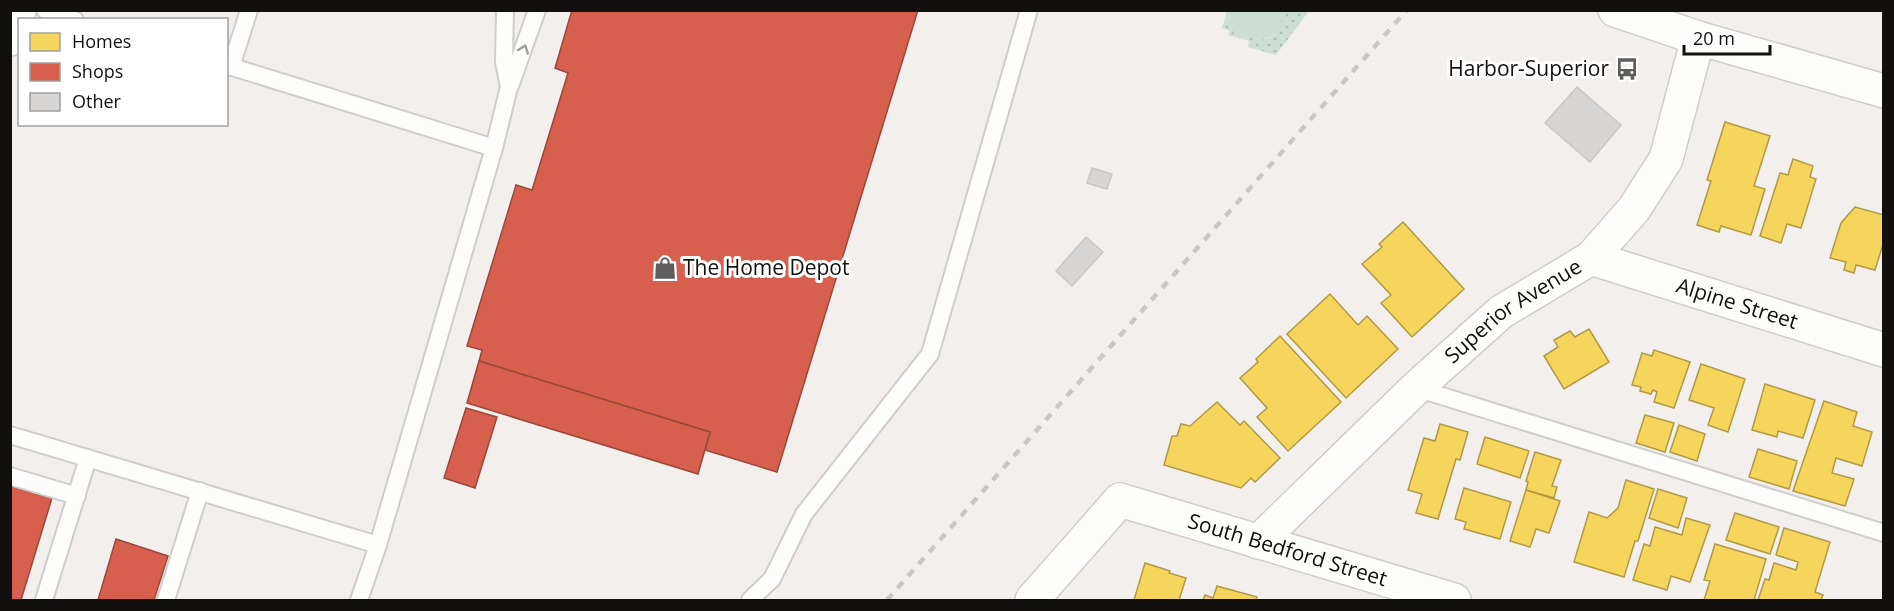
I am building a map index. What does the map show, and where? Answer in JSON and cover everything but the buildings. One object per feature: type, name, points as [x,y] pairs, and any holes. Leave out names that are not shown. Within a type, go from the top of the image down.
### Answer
[{"type":"street","points":[[10,39],[19,10]]},
{"type":"street","points":[[1615,10],[1698,38],[1884,91]]},
{"type":"street","name":"Superior Avenue","points":[[1258,542],[1416,388],[1501,312],[1591,258],[1634,209],[1666,159],[1698,38]]},
{"type":"street","name":"Alpine Street","points":[[1591,258],[1884,350]]},
{"type":"street","name":"South Bedford Street","points":[[1032,600],[1119,500],[1454,600]]},
{"type":"lane","points":[[45,10],[69,18]]},
{"type":"lane","points":[[249,10],[229,66],[494,148]]},
{"type":"lane","points":[[505,10],[504,62],[509,87]]},
{"type":"lane","points":[[359,600],[378,545],[494,148],[509,87],[537,10]]},
{"type":"lane","points":[[750,600],[772,579],[804,514],[930,354],[1029,10]]},
{"type":"lane","points":[[1416,388],[1884,533]]},
{"type":"lane","points":[[10,435],[378,545]]},
{"type":"lane","points":[[44,600],[88,458]]},
{"type":"lane","points":[[10,476],[76,496]]},
{"type":"lane","points":[[166,600],[200,491]]},
{"type":"green space","points":[[1291,10],[1309,11],[1276,55],[1248,47],[1249,41],[1228,35],[1230,31],[1222,28],[1226,15],[1232,19],[1236,36],[1244,39],[1249,37],[1267,39],[1276,32]]},
{"type":"green space","points":[[1227,11],[1291,11],[1275,32],[1266,39],[1249,37],[1244,39],[1232,33],[1233,24],[1226,15]]},
{"type":"railway","points":[[887,600],[1407,10]]},
{"type":"place","name":"Harbor-Superior","points":[[1627,69]]},
{"type":"place","name":"The Home Depot","points":[[665,268]]}]
